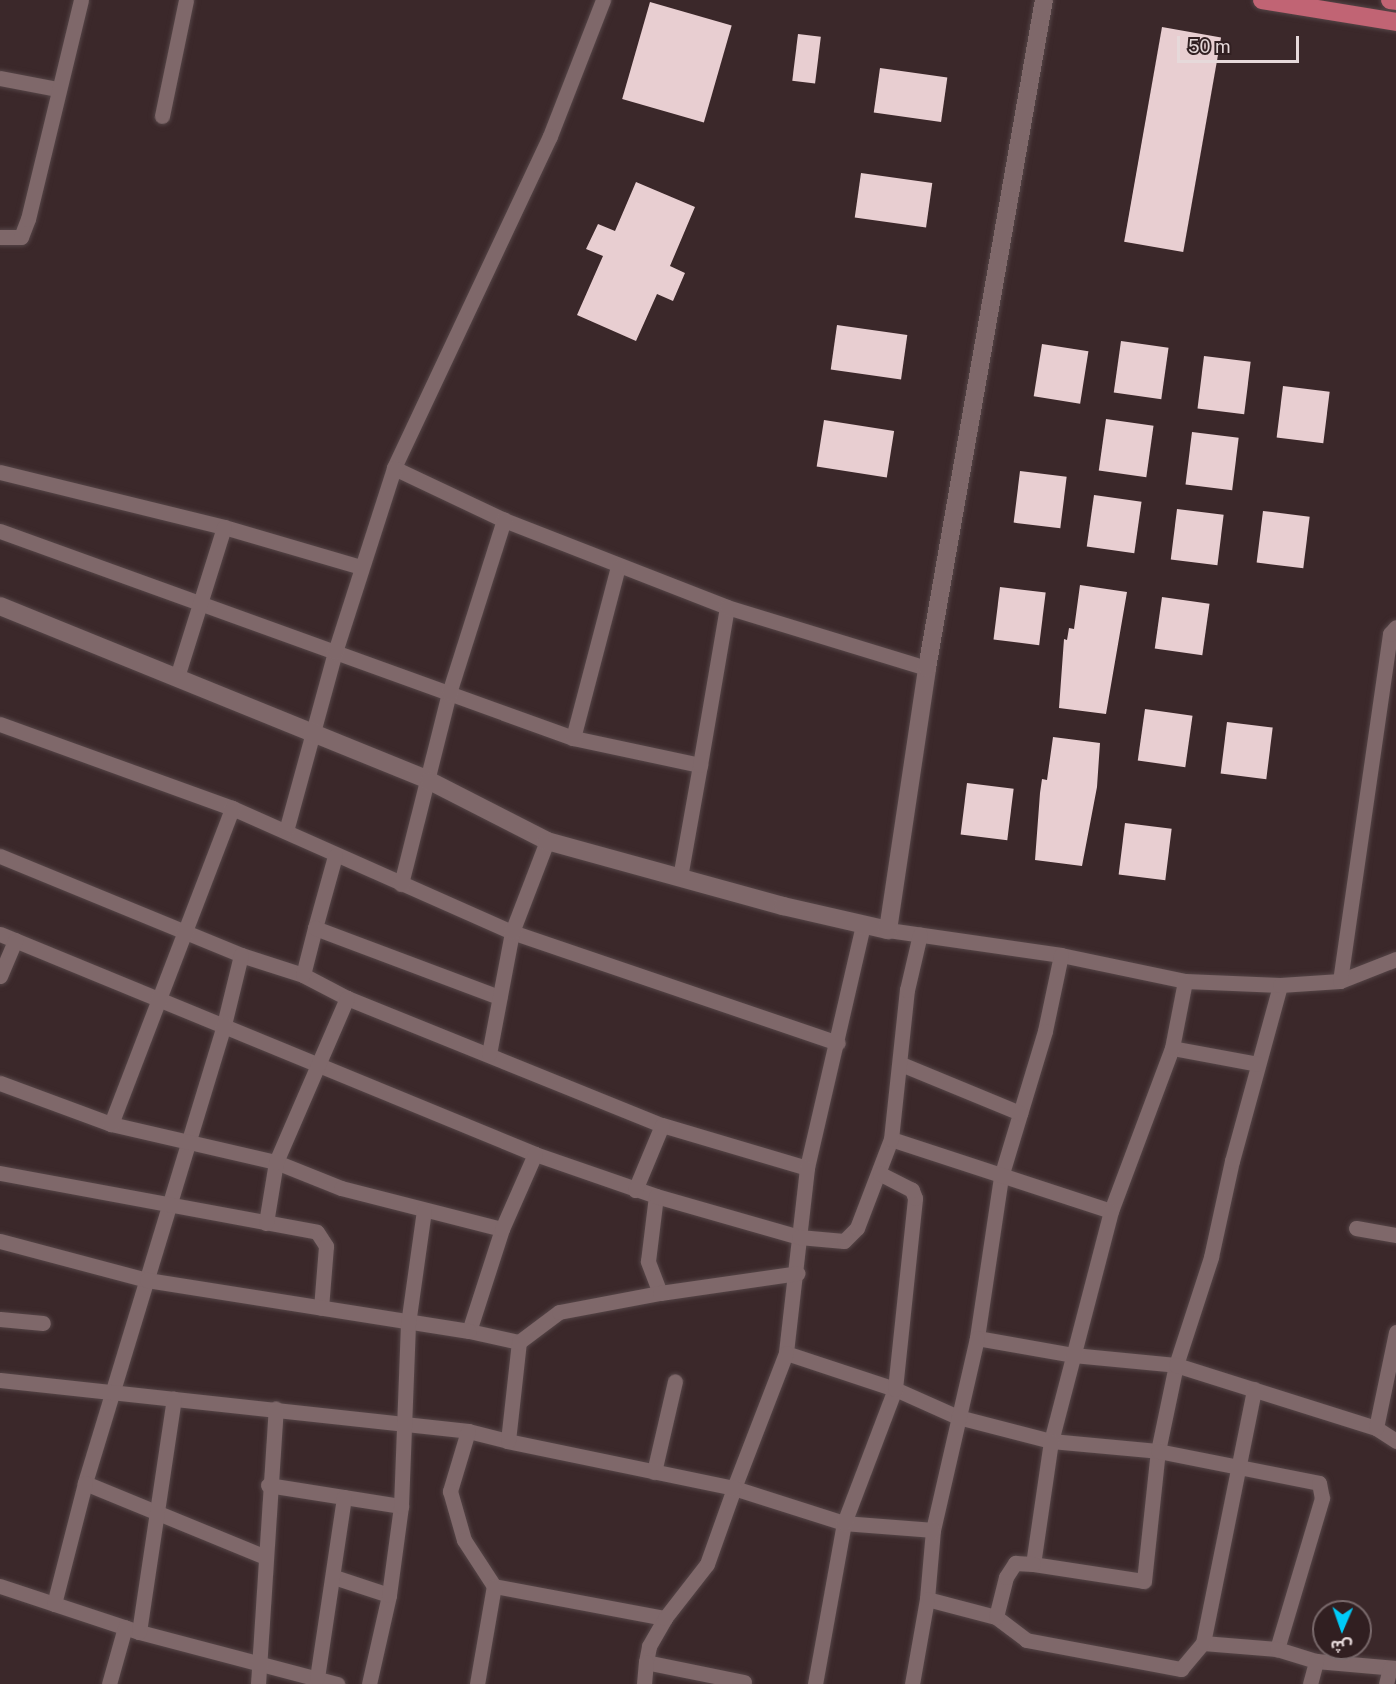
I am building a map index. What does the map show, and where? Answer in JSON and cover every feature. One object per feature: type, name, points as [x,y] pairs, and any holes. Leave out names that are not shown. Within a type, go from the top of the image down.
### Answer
[{"type":"main road","points":[[1262,0],[1396,22]]},
{"type":"main road","points":[[1390,0],[1396,1]]},
{"type":"street","points":[[0,237],[21,237],[28,219],[57,88],[81,0]]},
{"type":"street","points":[[162,116],[186,0]]},
{"type":"street","points":[[286,831],[335,652],[394,468],[550,136],[603,0]]},
{"type":"street","points":[[888,930],[927,668],[1044,0]]},
{"type":"street","points":[[0,78],[57,88]]},
{"type":"street","points":[[394,468],[504,520],[618,567],[727,607],[927,668]]},
{"type":"street","points":[[0,472],[224,527],[361,567]]},
{"type":"street","points":[[401,884],[430,781],[449,693],[504,520]]},
{"type":"street","points":[[177,677],[224,527]]},
{"type":"street","points":[[0,531],[200,606],[573,738],[700,765]]},
{"type":"street","points":[[573,738],[618,567]]},
{"type":"street","points":[[0,606],[430,781],[547,841],[863,925],[1061,955],[1185,981],[1280,985],[1340,981],[1396,958]]},
{"type":"street","points":[[680,877],[727,607]]},
{"type":"street","points":[[1340,981],[1390,634],[1396,627]]},
{"type":"street","points":[[0,724],[232,808],[286,831],[335,856],[512,932],[838,1043]]},
{"type":"street","points":[[111,1124],[232,808]]},
{"type":"street","points":[[489,1054],[512,932],[547,841]]},
{"type":"street","points":[[0,856],[241,955],[303,975],[347,998],[662,1125],[807,1168]]},
{"type":"street","points":[[303,975],[335,856]]},
{"type":"street","points":[[644,1684],[649,1646],[665,1618],[707,1564],[786,1353],[798,1273],[799,1237],[807,1168],[838,1043],[863,925]]},
{"type":"street","points":[[315,928],[499,998]]},
{"type":"street","points":[[0,934],[535,1154],[635,1190],[799,1237],[844,1240],[857,1228],[880,1174],[891,1138],[901,1064],[907,990],[920,934]]},
{"type":"street","points":[[0,976],[15,940]]},
{"type":"street","points":[[54,1604],[111,1392],[224,1025],[241,955]]},
{"type":"street","points":[[912,1684],[927,1599],[933,1530],[977,1338],[1001,1177],[1045,1031],[1061,955]]},
{"type":"street","points":[[1034,1564],[1051,1441],[1073,1355],[1111,1211],[1172,1048],[1185,981]]},
{"type":"street","points":[[996,1617],[1006,1577],[1015,1563],[1144,1581],[1158,1451],[1176,1365],[1211,1257],[1258,1064],[1280,985]]},
{"type":"street","points":[[266,1223],[276,1162],[347,998]]},
{"type":"street","points":[[1172,1048],[1258,1064]]},
{"type":"street","points":[[901,1064],[1020,1113]]},
{"type":"street","points":[[0,1083],[111,1124],[187,1144],[276,1162],[341,1188],[502,1229]]},
{"type":"street","points":[[635,1190],[662,1125]]},
{"type":"street","points":[[891,1138],[1001,1177],[1111,1211]]},
{"type":"street","points":[[469,1331],[502,1229],[535,1154]]},
{"type":"street","points":[[0,1173],[317,1232],[323,1237],[326,1246],[321,1308]]},
{"type":"street","points":[[815,1684],[844,1524],[895,1389],[915,1197],[912,1190],[880,1174]]},
{"type":"street","points":[[656,1196],[648,1261],[660,1293]]},
{"type":"street","points":[[369,1684],[389,1595],[401,1506],[405,1449],[402,1424],[408,1324],[424,1210]]},
{"type":"street","points":[[1356,1228],[1396,1235]]},
{"type":"street","points":[[0,1241],[147,1280],[408,1324],[469,1331],[519,1342]]},
{"type":"street","points":[[508,1442],[519,1342],[559,1312],[660,1293],[798,1273]]},
{"type":"street","points":[[0,1319],[42,1323]]},
{"type":"street","points":[[1376,1428],[1396,1332]]},
{"type":"street","points":[[977,1338],[1073,1355],[1176,1365],[1376,1428],[1396,1441]]},
{"type":"street","points":[[786,1353],[895,1389],[958,1417],[1051,1441],[1158,1451],[1240,1470],[1285,1474],[1319,1483],[1322,1498],[1277,1649]]},
{"type":"street","points":[[0,1380],[468,1431],[508,1442],[734,1488],[844,1524],[933,1530]]},
{"type":"street","points":[[654,1472],[675,1381]]},
{"type":"street","points":[[927,1599],[996,1617],[1026,1641],[1179,1677],[1203,1643],[1240,1470],[1254,1389]]},
{"type":"street","points":[[110,1684],[132,1629],[156,1512],[174,1399]]},
{"type":"street","points":[[258,1684],[268,1485],[276,1409]]},
{"type":"street","points":[[468,1431],[450,1491],[464,1540],[494,1586],[477,1684]]},
{"type":"street","points":[[85,1483],[265,1557]]},
{"type":"street","points":[[268,1485],[401,1506]]},
{"type":"street","points":[[317,1678],[334,1577],[344,1497]]},
{"type":"street","points":[[334,1577],[389,1595]]},
{"type":"street","points":[[0,1586],[132,1629],[337,1684]]},
{"type":"street","points":[[494,1586],[665,1618]]},
{"type":"street","points":[[1203,1643],[1277,1649],[1316,1661],[1393,1668],[1386,1684]]},
{"type":"street","points":[[1310,1684],[1316,1661]]},
{"type":"street","points":[[646,1662],[748,1683]]},
{"type":"building","points":[[650,2],[732,25],[704,123],[622,99]]},
{"type":"building","points":[[1162,27],[1221,37],[1183,252],[1124,242]]},
{"type":"building","points":[[798,34],[821,37],[815,83],[792,81]]},
{"type":"building","points":[[880,68],[947,77],[941,122],[874,113]]},
{"type":"building","points":[[861,173],[932,183],[926,228],[855,218]]},
{"type":"building","points":[[636,182],[695,207],[670,266],[685,273],[673,301],[657,294],[636,341],[577,315],[603,256],[586,249],[598,224],[615,231]]},
{"type":"building","points":[[837,325],[907,335],[901,379],[831,370]]},
{"type":"building","points":[[1121,341],[1169,348],[1161,399],[1114,392]]},
{"type":"building","points":[[1042,344],[1088,351],[1080,404],[1034,396]]},
{"type":"building","points":[[1204,356],[1251,362],[1244,414],[1198,409]]},
{"type":"building","points":[[1283,386],[1330,392],[1323,443],[1277,438]]},
{"type":"building","points":[[1106,419],[1154,426],[1146,477],[1099,470]]},
{"type":"building","points":[[824,420],[894,431],[887,478],[817,466]]},
{"type":"building","points":[[1192,432],[1239,438],[1232,490],[1186,485]]},
{"type":"building","points":[[1020,471],[1067,477],[1060,528],[1014,523]]},
{"type":"building","points":[[1094,495],[1142,502],[1134,553],[1087,546]]},
{"type":"building","points":[[1177,509],[1224,515],[1217,565],[1171,560]]},
{"type":"building","points":[[1263,511],[1310,517],[1303,568],[1257,563]]},
{"type":"building","points":[[1080,585],[1127,592],[1106,714],[1059,708],[1064,639],[1067,640],[1069,628],[1074,629]]},
{"type":"building","points":[[1000,587],[1046,593],[1039,645],[994,640]]},
{"type":"building","points":[[1162,597],[1210,604],[1202,655],[1155,648]]},
{"type":"building","points":[[1145,709],[1193,716],[1185,767],[1138,760]]},
{"type":"building","points":[[1227,722],[1273,728],[1266,779],[1221,774]]},
{"type":"building","points":[[1053,737],[1100,743],[1097,787],[1082,866],[1035,860],[1042,779],[1047,780]]},
{"type":"building","points":[[967,783],[1014,789],[1007,840],[961,835]]},
{"type":"building","points":[[1125,823],[1172,829],[1165,880],[1119,875]]}]
